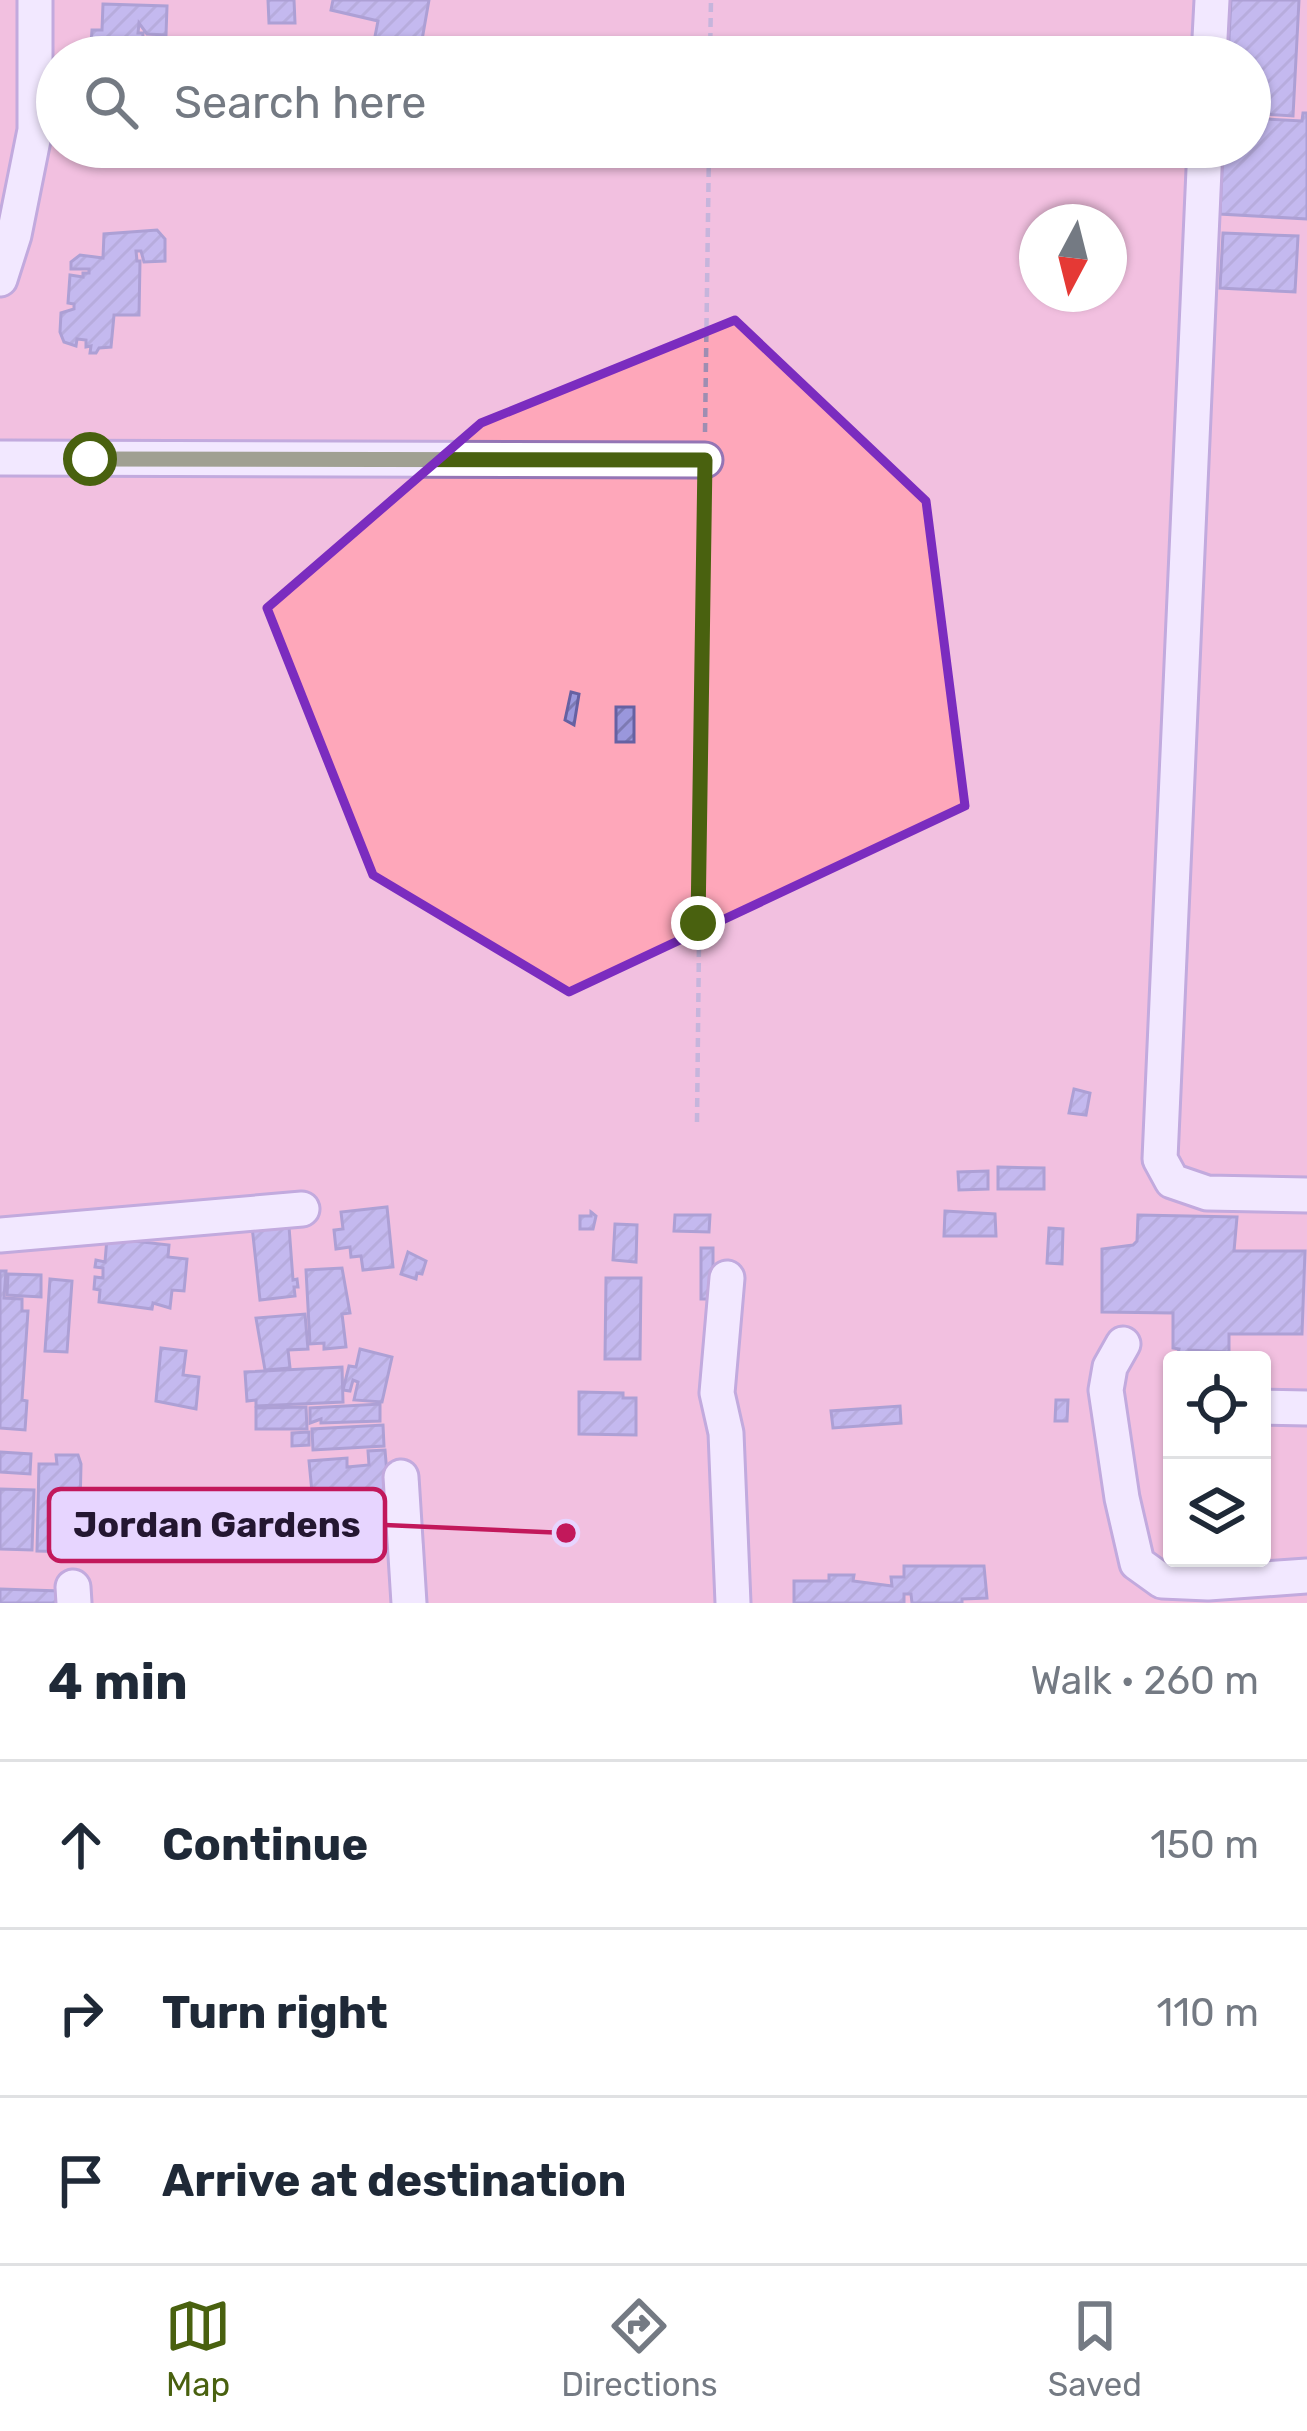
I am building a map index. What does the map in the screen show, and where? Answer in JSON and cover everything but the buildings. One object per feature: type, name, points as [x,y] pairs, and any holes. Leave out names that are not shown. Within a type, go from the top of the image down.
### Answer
[{"type":"street","points":[[0,279],[35,130],[35,0]]},
{"type":"street","points":[[1210,36],[1212,0]]},
{"type":"street","points":[[1204,168],[1160,1159],[1172,1180],[1207,1193],[1307,1196]]},
{"type":"street","points":[[0,458],[705,460]]},
{"type":"street","points":[[0,1235],[302,1209]]},
{"type":"street","points":[[727,1278],[718,1393],[726,1433],[733,1603]]},
{"type":"street","points":[[1124,1344],[1110,1367],[1106,1390],[1137,1563],[1162,1581],[1307,1576]]},
{"type":"street","points":[[1271,1407],[1307,1408]]},
{"type":"street","points":[[401,1477],[409,1603]]},
{"type":"path","points":[[710,36],[711,0]]},
{"type":"path","points":[[697,1122],[709,168]]},
{"type":"highlighted area","points":[[735,320],[926,501],[965,806],[569,992],[373,875],[267,608],[481,423]]},
{"type":"shaded area","points":[[0,0],[1307,0],[1307,1603],[0,1603]]},
{"type":"place","name":"Jordan Gardens","points":[[566,1533]]},
{"type":"route","points":[[90,459],[705,460],[698,923]]}]
